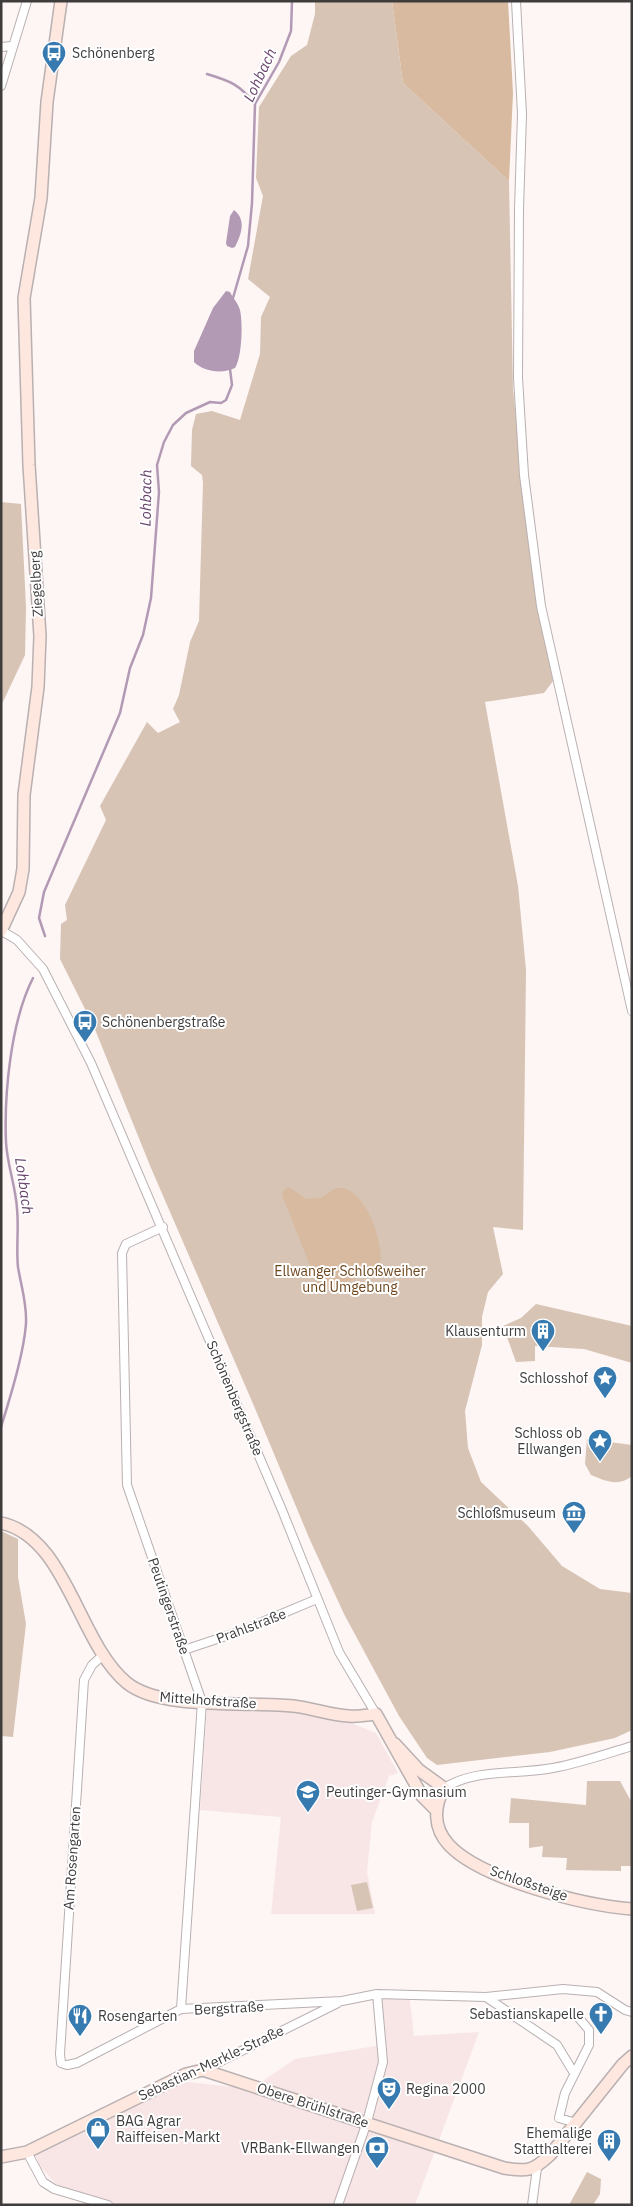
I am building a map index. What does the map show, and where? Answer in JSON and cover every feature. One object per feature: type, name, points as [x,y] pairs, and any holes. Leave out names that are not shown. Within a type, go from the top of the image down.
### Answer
[{"type":"street","points":[[1,86],[27,1]]},
{"type":"street","name":"Ziegelberg","points":[[1,931],[18,892],[23,869],[24,794],[38,687],[40,636],[29,465],[24,298],[41,198],[47,102],[61,1]]},
{"type":"street","points":[[516,1],[522,114],[519,209],[518,378],[524,475],[541,606],[632,1012]]},
{"type":"street","points":[[1,47],[12,46]]},
{"type":"street","name":"Schönenbergstraße","points":[[1,931],[17,940],[32,956],[47,977],[91,1063],[163,1227],[282,1510],[339,1652],[376,1714]]},
{"type":"street","name":"Peutingerstraße","points":[[163,1227],[126,1244],[122,1252],[127,1485],[202,1702],[182,2009]]},
{"type":"street","name":"Mittelhofstraße","points":[[1,1523],[12,1526],[26,1534],[54,1564],[102,1656],[135,1689],[153,1696],[202,1702],[294,1706],[349,1716],[376,1714]]},
{"type":"street","name":"Prahlstraße","points":[[184,1650],[241,1631],[317,1599]]},
{"type":"street","name":"Am Rosengarten","points":[[64,2064],[61,2063],[60,2054],[84,1680],[92,1665],[102,1656]]},
{"type":"street","points":[[376,1714],[393,1743],[419,1770],[444,1788]]},
{"type":"street","points":[[393,1743],[396,1754],[422,1796],[436,1809],[444,1788],[457,1780],[496,1773],[552,1768],[632,1746]]},
{"type":"street","name":"Schloßsteige","points":[[436,1809],[436,1822],[449,1845],[495,1874],[571,1898],[632,1909]]},
{"type":"street","points":[[338,2205],[367,2122],[383,2062],[377,1994],[486,1997],[562,1989],[597,1992],[625,2010],[632,2012]]},
{"type":"street","name":"Bergstraße","points":[[64,2064],[77,2063],[182,2009],[342,2001],[377,1994]]},
{"type":"street","points":[[486,1997],[557,2045],[574,2073]]},
{"type":"street","name":"Sebastian-Merkle-Straße","points":[[1,2157],[27,2152],[186,2074],[203,2070],[342,2001]]},
{"type":"street","points":[[576,2123],[559,2118],[565,2093],[589,2045],[589,2030],[578,2017]]},
{"type":"street","points":[[532,2205],[537,2168],[576,2123],[622,2064],[632,2056]]},
{"type":"street","name":"Obere Brühlstraße","points":[[203,2070],[504,2168],[522,2171],[537,2168]]},
{"type":"street","points":[[27,2152],[43,2182],[54,2189],[108,2205]]},
{"type":"shaded area","points":[[234,210],[240,218],[242,228],[235,247],[232,248],[227,246],[226,243],[230,216]]},
{"type":"shaded area","points":[[226,291],[230,292],[240,310],[242,331],[240,348],[235,368],[225,371],[213,371],[203,368],[194,362],[194,351],[213,308]]},
{"type":"shaded area","name":"Peutinger-Gymnasium","points":[[207,1708],[291,1711],[351,1723],[376,1733],[398,1773],[389,1776],[372,1822],[367,1871],[375,1914],[271,1914],[281,1817],[200,1810]]},
{"type":"shaded area","points":[[409,1992],[414,2036],[479,2032],[415,2205],[118,2205],[57,2185],[40,2166],[31,2143],[170,2080],[251,2089],[295,2059],[376,2046],[374,1993]]},
{"type":"green space","name":"Ellwanger Schloßweiher und Umgebung","points":[[315,1],[392,1],[403,83],[509,181],[513,389],[530,552],[553,681],[544,693],[485,702],[518,886],[526,970],[523,1230],[493,1227],[503,1274],[488,1292],[482,1317],[482,1345],[465,1411],[468,1448],[481,1482],[528,1526],[562,1566],[600,1589],[632,1593],[632,1730],[615,1738],[550,1752],[437,1765],[427,1758],[399,1716],[344,1614],[310,1540],[151,1168],[94,1027],[60,959],[61,924],[67,920],[65,905],[106,820],[100,806],[147,722],[158,733],[180,722],[173,709],[179,695],[190,642],[199,621],[203,483],[202,475],[191,466],[192,430],[196,414],[212,411],[240,420],[260,354],[261,317],[270,297],[248,279],[263,196],[256,178],[259,107],[291,56],[307,45],[315,14]]},
{"type":"green space","points":[[392,1],[508,1],[513,93],[509,181],[403,83]]},
{"type":"green space","points":[[1,502],[21,504],[26,607],[25,655],[1,706]]},
{"type":"green space","name":"Ellwanger Schloßweiher und Umgebung","points":[[289,1187],[306,1199],[322,1197],[333,1189],[342,1188],[351,1191],[366,1209],[377,1234],[380,1246],[380,1267],[355,1279],[320,1291],[282,1195],[284,1190]]},
{"type":"green space","points":[[536,1304],[632,1326],[632,1363],[584,1349],[535,1346],[535,1361],[516,1362],[503,1326],[521,1318]]},
{"type":"green space","points":[[587,1439],[632,1445],[632,1476],[622,1481],[612,1482],[591,1475],[585,1464]]},
{"type":"green space","points":[[1,1531],[18,1539],[18,1577],[26,1624],[13,1737],[1,1736]]},
{"type":"green space","points":[[587,1781],[620,1781],[632,1803],[632,1866],[621,1866],[621,1871],[566,1870],[567,1858],[542,1857],[543,1846],[529,1848],[529,1823],[509,1823],[511,1798],[586,1805]]},
{"type":"green space","points":[[367,1882],[373,1908],[357,1911],[351,1885]]},
{"type":"green space","points":[[587,2172],[601,2179],[600,2194],[593,2205],[569,2205]]},
{"type":"waterway","name":"Lohbach","points":[[233,298],[248,246],[252,203],[255,104],[279,62],[291,31],[292,1]]},
{"type":"waterway","points":[[207,74],[234,84],[255,104]]},
{"type":"waterway","name":"Lohbach","points":[[45,936],[39,918],[44,892],[120,713],[130,668],[143,635],[151,598],[159,492],[157,465],[164,442],[173,425],[186,413],[210,402],[221,403],[226,400],[232,385],[230,369]]},
{"type":"waterway","name":"Lohbach","points":[[1,1427],[20,1361],[26,1323],[25,1302],[18,1267],[18,1216],[6,1142],[6,1102],[14,1036],[25,995],[33,978]]},
{"type":"place","name":"Schönenberg","points":[[54,74]]},
{"type":"place","name":"Schönenbergstraße","points":[[85,1043]]},
{"type":"place","name":"Klausenturm","points":[[543,1352]]},
{"type":"place","name":"Schlosshof","points":[[605,1399]]},
{"type":"place","name":"Schloss ob Ellwangen","points":[[600,1462]]},
{"type":"place","name":"Schloßmuseum","points":[[574,1534]]},
{"type":"place","name":"Peutinger-Gymnasium","points":[[308,1813]]},
{"type":"place","name":"Sebastianskapelle","points":[[601,2035]]},
{"type":"place","name":"Rosengarten","points":[[80,2037]]},
{"type":"place","name":"Regina 2000","points":[[389,2110]]},
{"type":"place","name":"BAG Agrar Raiffeisen-Markt","points":[[98,2150]]},
{"type":"place","name":"Ehemalige Statthalterei","points":[[609,2162]]},
{"type":"place","name":"VRBank-Ellwangen","points":[[377,2169]]}]
